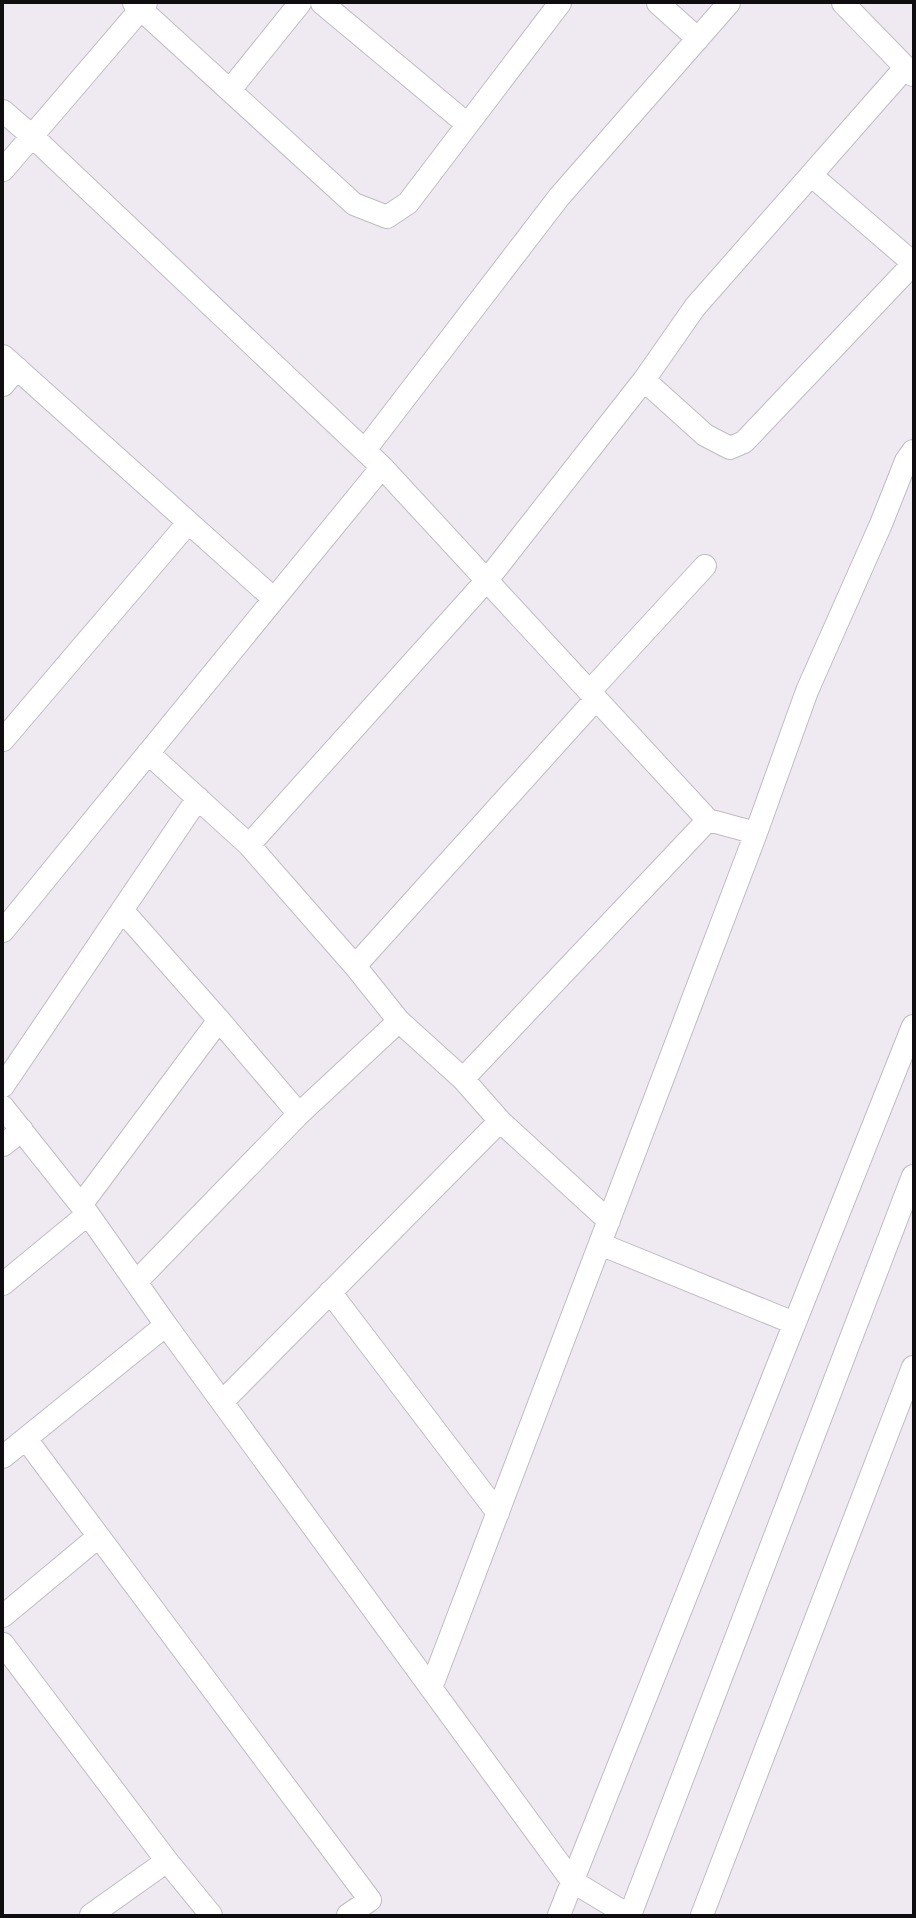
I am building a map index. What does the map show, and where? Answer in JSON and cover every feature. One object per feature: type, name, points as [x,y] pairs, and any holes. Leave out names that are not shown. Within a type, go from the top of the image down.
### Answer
[{"type":"street","points":[[230,90],[300,3]]},
{"type":"street","points":[[322,3],[467,124]]},
{"type":"street","points":[[3,170],[140,5],[354,204],[387,217],[408,203],[560,3]]},
{"type":"street","points":[[658,3],[698,39]]},
{"type":"street","points":[[365,450],[559,197],[729,3]]},
{"type":"street","points":[[249,845],[487,580],[644,380],[695,307],[811,175],[909,71],[842,3]]},
{"type":"street","points":[[3,111],[32,136],[382,466],[708,820],[756,834]]},
{"type":"street","points":[[644,380],[705,435],[730,448],[744,442],[913,263],[811,175]]},
{"type":"street","points":[[3,385],[10,362],[274,599]]},
{"type":"street","points":[[431,1688],[756,834],[807,691],[881,524],[906,461],[913,451]]},
{"type":"street","points":[[3,931],[382,466]]},
{"type":"street","points":[[3,740],[188,523]]},
{"type":"street","points":[[355,966],[705,566]]},
{"type":"street","points":[[148,753],[249,845],[355,966],[399,1021],[463,1079],[500,1121],[609,1221]]},
{"type":"street","points":[[3,1086],[198,798]]},
{"type":"street","points":[[463,1079],[708,820]]},
{"type":"street","points":[[122,910],[299,1114]]},
{"type":"street","points":[[3,1284],[84,1209],[219,1020]]},
{"type":"street","points":[[136,1282],[299,1114],[399,1021]]},
{"type":"street","points":[[559,1915],[913,1026]]},
{"type":"street","points":[[3,1108],[84,1209],[166,1325],[572,1881],[629,1915],[913,1176]]},
{"type":"street","points":[[222,1402],[500,1121]]},
{"type":"street","points":[[3,1145],[22,1130]]},
{"type":"street","points":[[600,1244],[794,1323]]},
{"type":"street","points":[[330,1292],[498,1513]]},
{"type":"street","points":[[3,1457],[166,1325]]},
{"type":"street","points":[[702,1915],[913,1367]]},
{"type":"street","points":[[26,1439],[376,1907],[348,1915]]},
{"type":"street","points":[[3,1616],[98,1537]]},
{"type":"street","points":[[3,1644],[167,1861],[211,1915]]},
{"type":"street","points":[[91,1915],[167,1861]]}]
